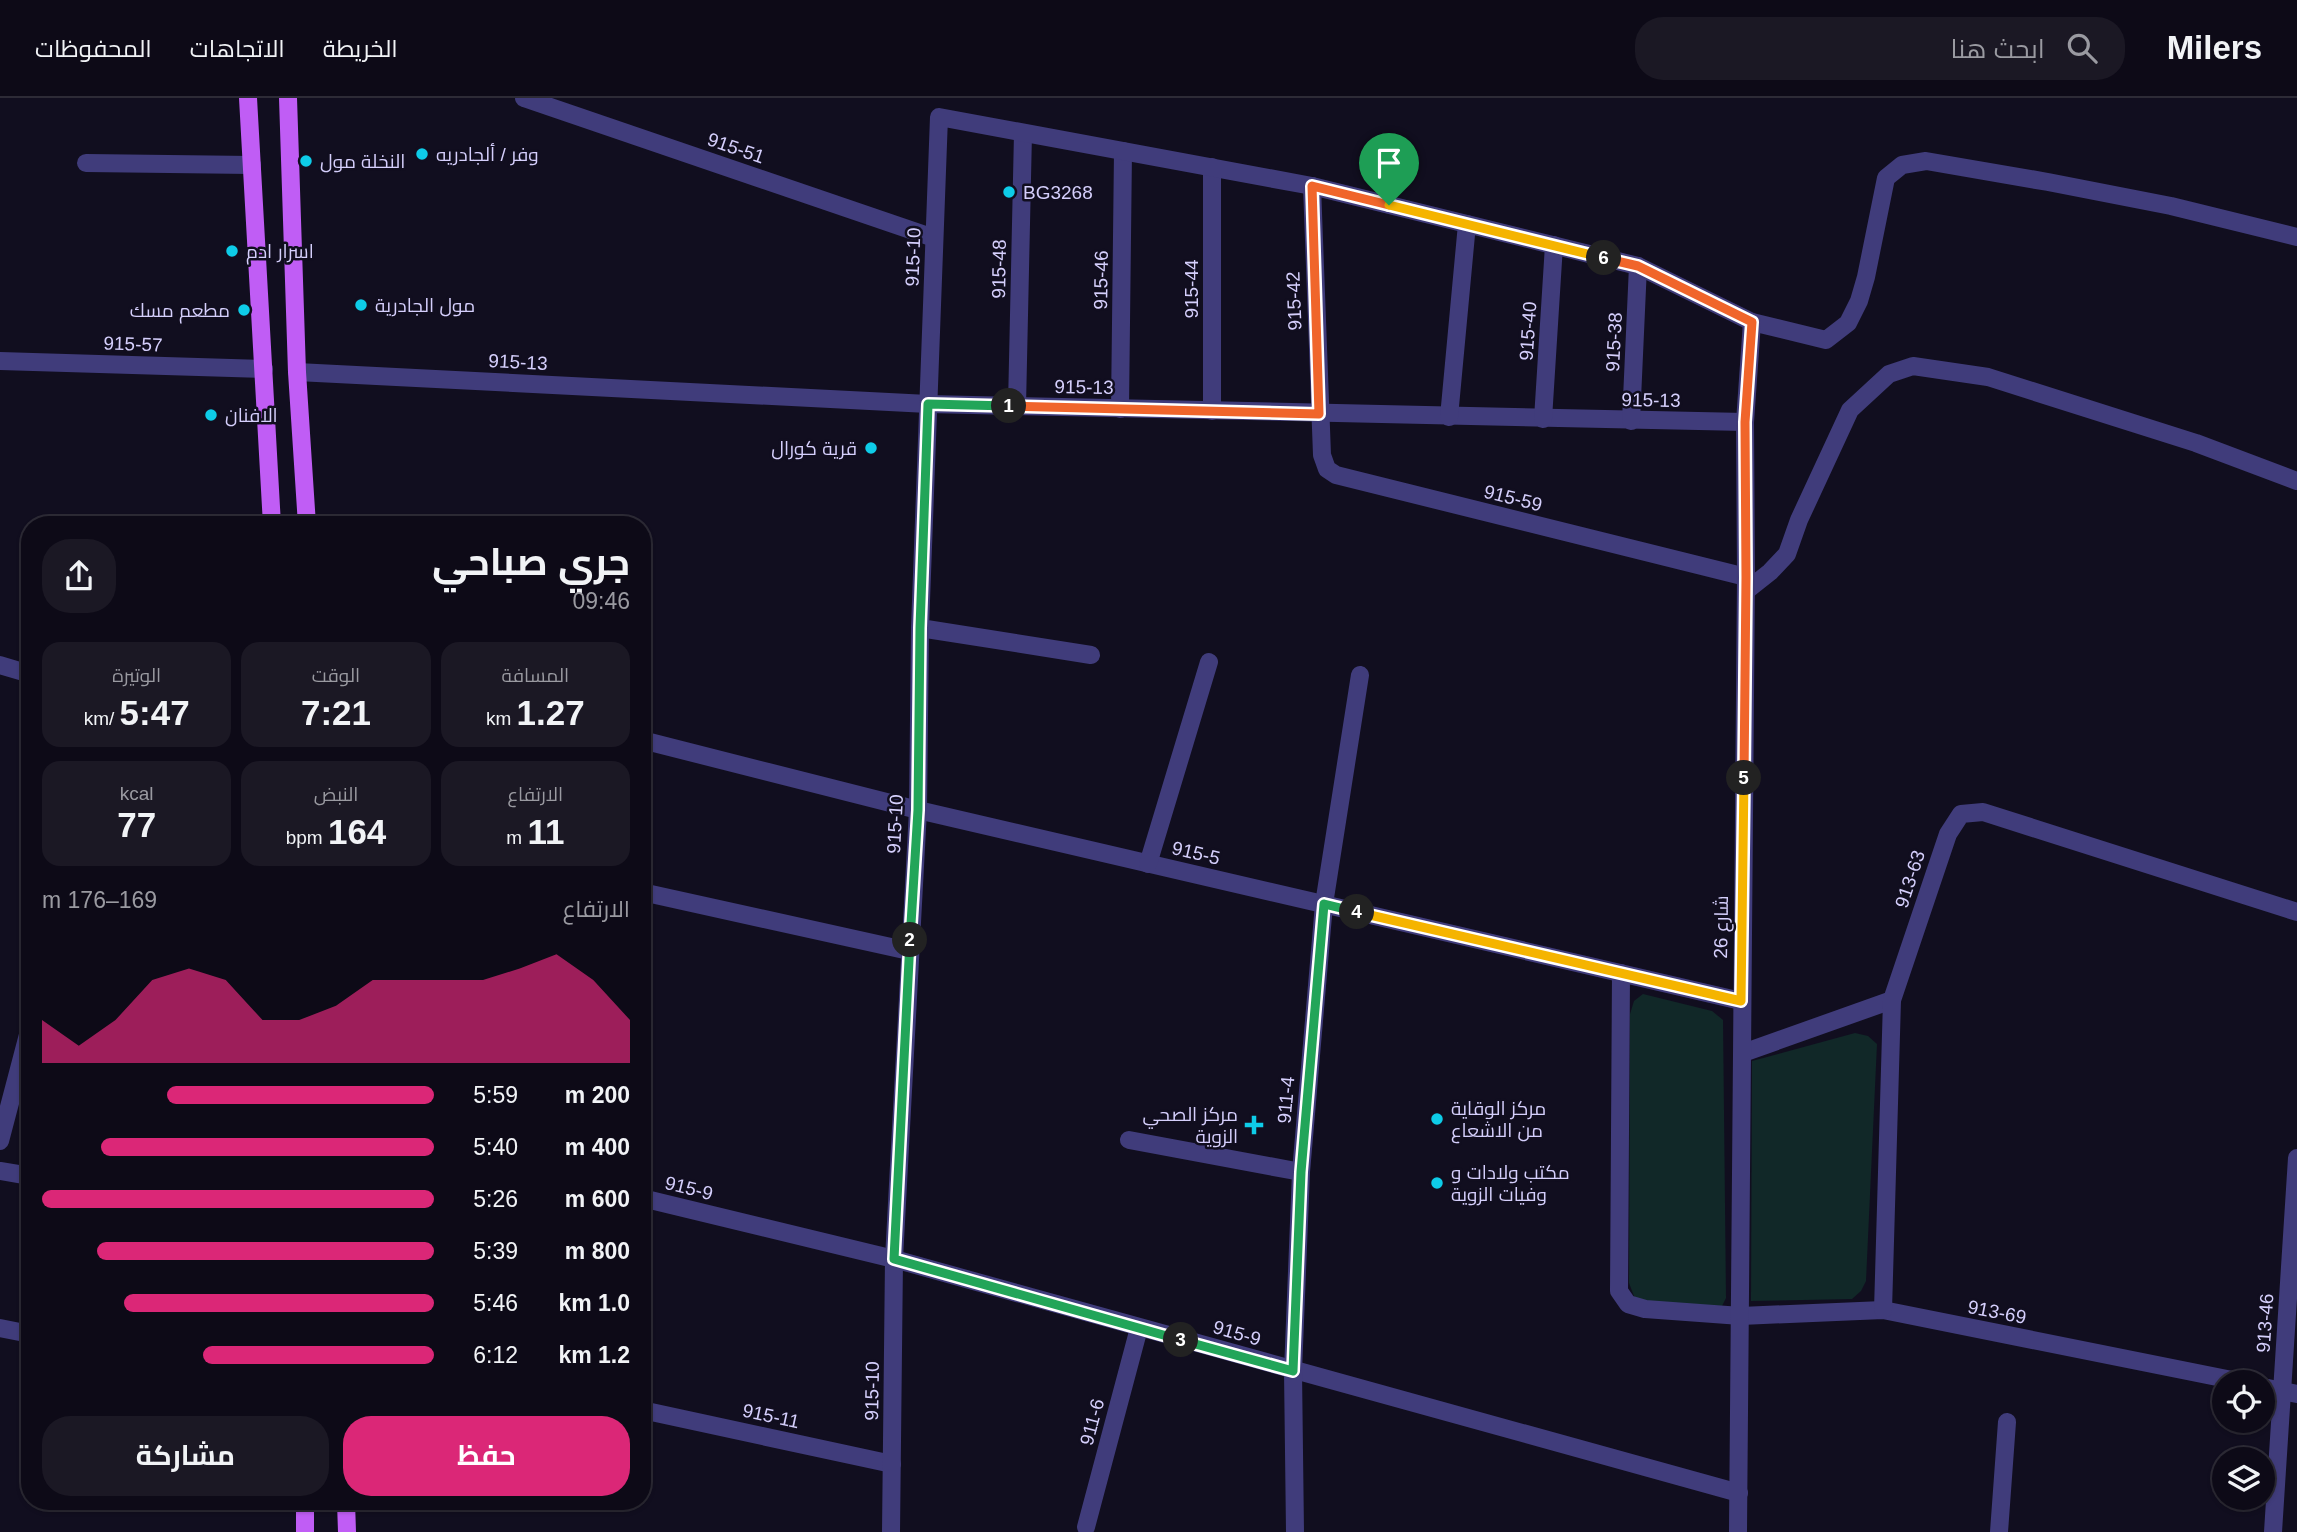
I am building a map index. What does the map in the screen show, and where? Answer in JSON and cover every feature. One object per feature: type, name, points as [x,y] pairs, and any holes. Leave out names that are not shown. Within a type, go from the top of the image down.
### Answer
[{"type":"main road","points":[[248,98],[272,516]]},
{"type":"main road","points":[[288,98],[297,372],[306,516]]},
{"type":"main road","points":[[304,1510],[305,1532]]},
{"type":"main road","points":[[346,1510],[347,1532]]},
{"type":"street","name":"915-51","points":[[524,98],[934,238]]},
{"type":"street","name":"915-10","points":[[891,1532],[894,1259],[918,810],[920,628],[939,117],[1023,132]]},
{"type":"street","points":[[1023,132],[1312,186],[1638,266],[1752,322],[1826,341],[1848,323],[1859,301],[1886,178],[1902,165],[1926,161],[2171,206],[2297,237]]},
{"type":"street","name":"915-48","points":[[1017,406],[1023,132]]},
{"type":"street","name":"915-46","points":[[1120,409],[1123,151]]},
{"type":"street","points":[[86,163],[252,165]]},
{"type":"street","name":"915-44","points":[[1212,167],[1212,411]]},
{"type":"street","name":"915-42","points":[[1312,186],[1319,414]]},
{"type":"street","points":[[1449,416],[1467,224]]},
{"type":"street","name":"915-40","points":[[1544,419],[1555,246]]},
{"type":"street","name":"915-38","points":[[1631,421],[1638,266]]},
{"type":"street","name":"شارع 26","points":[[1738,1532],[1745,422],[1752,322]]},
{"type":"street","name":"915-57","points":[[0,360],[264,369]]},
{"type":"street","points":[[1746,584],[1770,572],[1787,554],[1799,520],[1850,410],[1889,374],[1913,366],[1988,377],[2196,443],[2297,481]]},
{"type":"street","name":"915-13","points":[[297,372],[928,404],[1745,422]]},
{"type":"street","name":"915-59","points":[[1319,414],[1322,455],[1327,469],[1336,475],[1746,584]]},
{"type":"street","points":[[920,628],[1091,655]]},
{"type":"street","points":[[1148,864],[1209,662]]},
{"type":"street","points":[[0,665],[21,671]]},
{"type":"street","name":"911-4","points":[[1295,1532],[1293,1371],[1301,1172],[1324,904],[1360,675]]},
{"type":"street","name":"915-5","points":[[651,742],[918,810],[1741,1001]]},
{"type":"street","name":"913-63","points":[[1883,1310],[1892,1000],[1948,834],[1961,814],[1983,812],[2297,912]]},
{"type":"street","points":[[651,894],[909,951]]},
{"type":"street","name":"913-69","points":[[1621,973],[1619,1291],[1628,1304],[1644,1309],[1741,1316],[1883,1310],[2212,1376]]},
{"type":"street","points":[[1742,1054],[1892,1000]]},
{"type":"street","points":[[0,1141],[21,1061]]},
{"type":"street","points":[[1129,1140],[1301,1172]]},
{"type":"street","name":"913-46","points":[[2273,1532],[2290,1392],[2297,1158]]},
{"type":"street","points":[[0,1171],[21,1174]]},
{"type":"street","name":"915-9","points":[[651,1200],[894,1259],[1739,1493]]},
{"type":"street","points":[[0,1328],[21,1332]]},
{"type":"street","name":"911-6","points":[[1086,1527],[1139,1328]]},
{"type":"street","name":"915-11","points":[[651,1412],[892,1464]]},
{"type":"street","points":[[1999,1532],[2007,1422]]},
{"type":"green space","points":[[1643,994],[1712,1011],[1723,1020],[1726,1298],[1722,1306],[1646,1303],[1634,1296],[1629,1283],[1630,1014],[1634,1001]]},
{"type":"green space","points":[[1855,1033],[1868,1036],[1877,1044],[1866,1281],[1861,1291],[1852,1299],[1751,1301],[1752,1061]]},
{"type":"place","name":"وفر / ألجادريه","points":[[422,154]]},
{"type":"place","name":"النخلة مول","points":[[306,161]]},
{"type":"place","name":"BG3268","points":[[1009,192]]},
{"type":"place","name":"اسرار ادم","points":[[232,251]]},
{"type":"place","name":"مول الجادرية","points":[[361,305]]},
{"type":"place","name":"مطعم مسك","points":[[244,310]]},
{"type":"place","name":"الافنان","points":[[211,415]]},
{"type":"place","name":"قرية كورال","points":[[871,448]]},
{"type":"place","name":"مركز الوقاية من الاشعاع","points":[[1437,1119]]},
{"type":"place","name":"مركز الصحي الزوية","points":[[1254,1125]]},
{"type":"place","name":"مكتب ولادات و وفيات الزوية","points":[[1437,1183]]},
{"type":"route","points":[[1312,186],[1389,205],[1638,266],[1752,322],[1745,422],[1741,1001],[1324,904],[1301,1172],[1293,1371],[894,1259],[918,810],[920,628],[928,404],[1319,414],[1312,186]]}]
